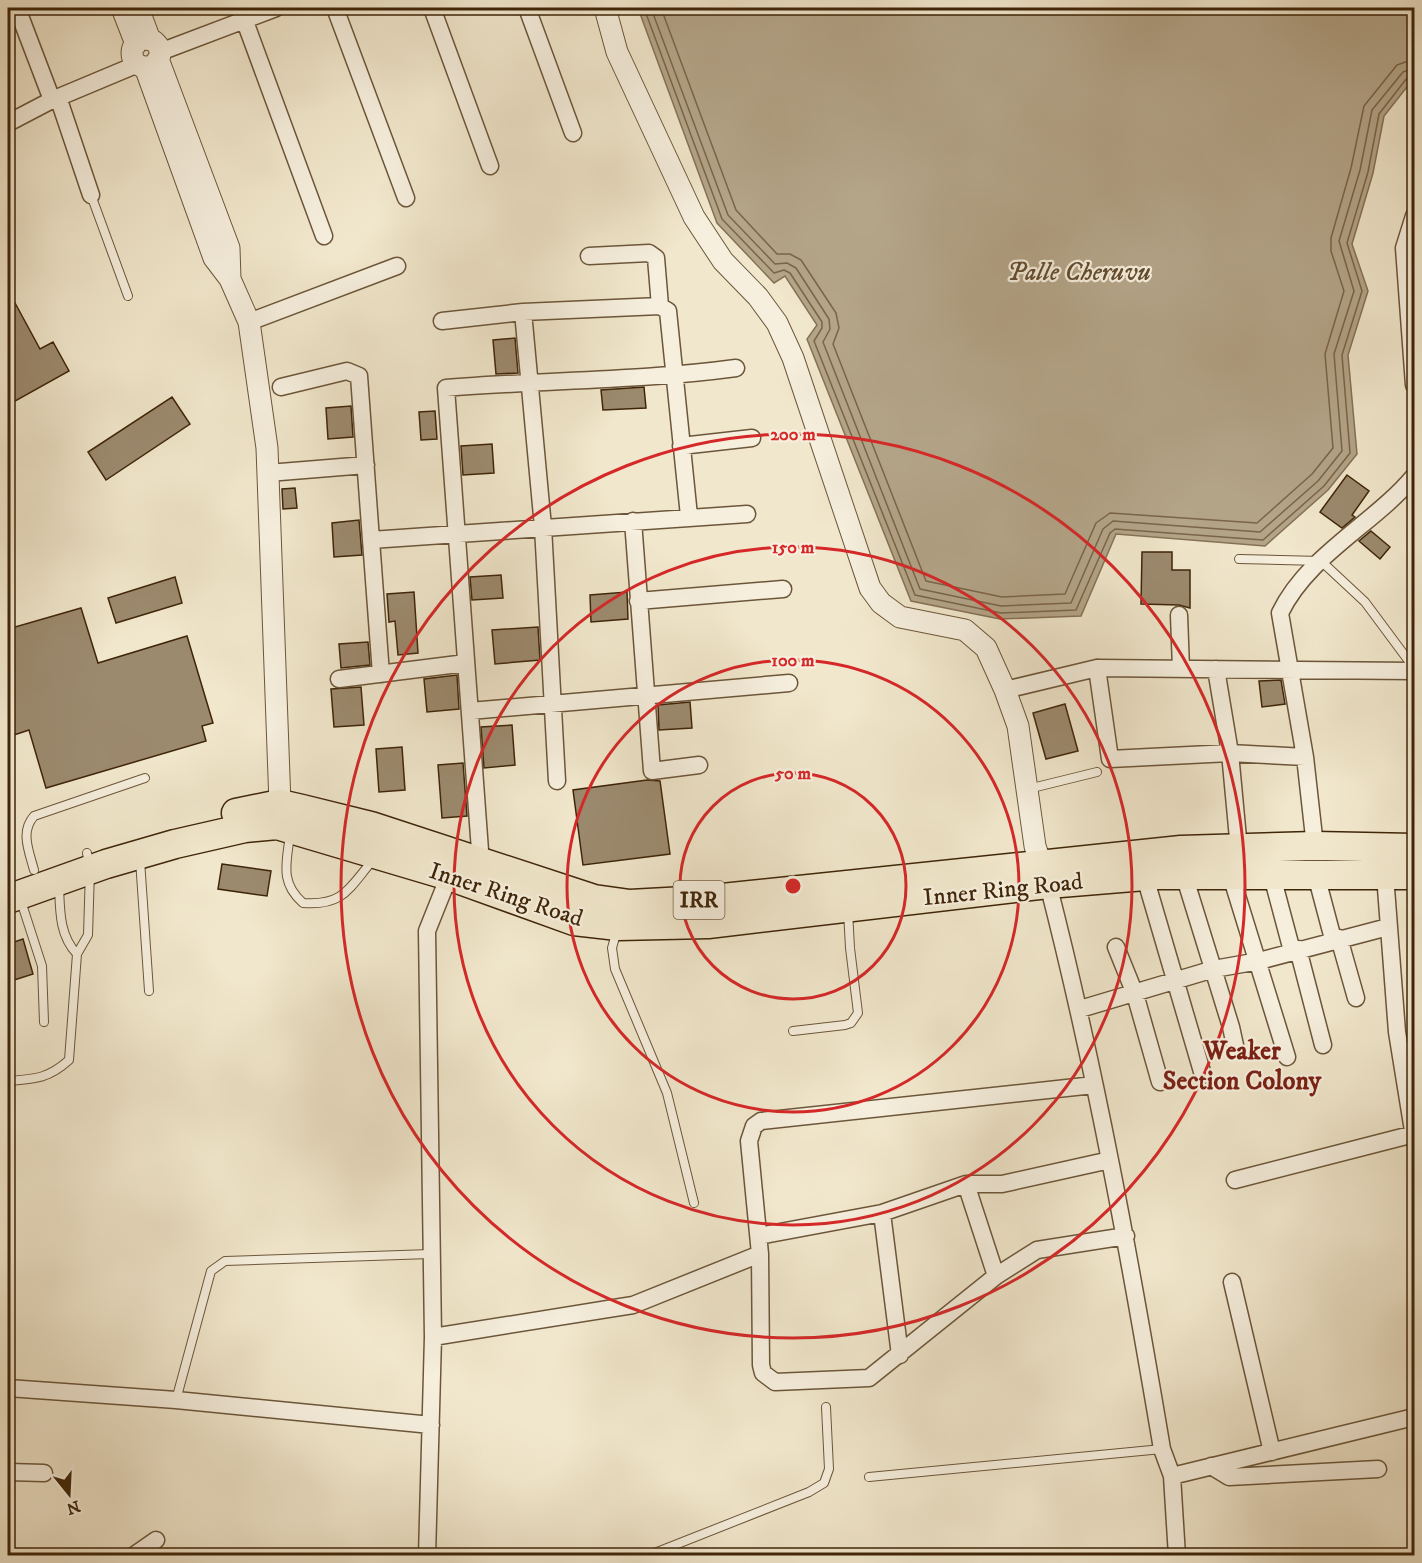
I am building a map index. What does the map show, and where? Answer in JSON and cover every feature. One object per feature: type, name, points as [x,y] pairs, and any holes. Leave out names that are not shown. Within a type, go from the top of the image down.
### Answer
[{"type":"highway","name":"Inner Ring Road","points":[[88,861],[139,854],[283,819],[377,855],[449,876],[574,921],[618,927],[708,924],[848,908],[1180,850],[1315,846],[1414,848]]},
{"type":"highway","name":"Inner Ring Road","points":[[11,892],[46,875],[88,861],[146,834],[283,819],[371,826],[481,864],[594,899],[630,904],[1044,874],[1144,877],[1414,875]]},
{"type":"street","points":[[17,8],[55,98],[91,195]]},
{"type":"street","points":[[122,8],[148,54]]},
{"type":"street","points":[[138,8],[148,54],[213,258],[230,279],[249,322],[267,448],[283,819]]},
{"type":"street","points":[[8,123],[148,54],[242,13],[276,8]]},
{"type":"street","points":[[335,8],[406,198]]},
{"type":"street","points":[[432,8],[490,166]]},
{"type":"street","points":[[527,8],[573,133]]},
{"type":"street","points":[[605,8],[617,52],[694,217],[723,261],[758,297],[777,323],[793,358],[870,588],[881,603],[900,617],[965,630],[986,648],[1005,690],[1018,726],[1044,874],[1080,1009],[1126,1236],[1162,1449],[1172,1476],[1177,1556]]},
{"type":"street","points":[[242,13],[324,236]]},
{"type":"street","points":[[1414,216],[1404,248],[1414,375]]},
{"type":"street","points":[[589,256],[649,253],[656,258],[658,267],[660,306]]},
{"type":"street","points":[[249,322],[398,266]]},
{"type":"street","points":[[442,321],[523,312],[660,306],[668,311],[689,516]]},
{"type":"street","points":[[523,312],[543,527],[557,782]]},
{"type":"street","points":[[427,1556],[434,1337],[430,1254],[427,931],[449,876],[481,864],[446,388],[529,381],[673,377],[736,368]]},
{"type":"street","points":[[281,387],[347,371],[359,376],[381,674]]},
{"type":"street","points":[[681,446],[752,438]]},
{"type":"street","points":[[268,473],[366,465]]},
{"type":"street","points":[[1315,846],[1305,757],[1280,613],[1285,602],[1321,561],[1414,476]]},
{"type":"street","points":[[371,540],[689,516],[747,514]]},
{"type":"street","points":[[633,521],[652,771],[699,765]]},
{"type":"street","points":[[639,601],[783,589]]},
{"type":"street","points":[[1179,615],[1181,669]]},
{"type":"street","points":[[339,679],[466,663]]},
{"type":"street","points":[[1005,690],[1097,668],[1414,669]]},
{"type":"street","points":[[1097,668],[1110,759],[1230,753],[1305,757]]},
{"type":"street","points":[[1216,669],[1230,753],[1239,849]]},
{"type":"street","points":[[470,711],[789,683]]},
{"type":"street","points":[[1184,875],[1214,969],[1236,1050]]},
{"type":"street","points":[[1316,875],[1356,998]]},
{"type":"street","points":[[1235,1180],[1414,1135],[1397,1032],[1385,875]]},
{"type":"street","points":[[1231,876],[1287,1057]]},
{"type":"street","points":[[1272,876],[1323,1045]]},
{"type":"street","points":[[1144,877],[1203,1075]]},
{"type":"street","points":[[1080,1009],[1175,983],[1214,969],[1259,961],[1388,927]]},
{"type":"street","points":[[1116,947],[1135,994],[1160,1082]]},
{"type":"street","points":[[1094,1084],[760,1121],[754,1126],[749,1141],[760,1254],[761,1365],[768,1379],[775,1382],[869,1378],[996,1276],[1037,1250],[1126,1236]]},
{"type":"street","points":[[759,1236],[882,1214],[966,1184],[1002,1184],[1110,1160]]},
{"type":"street","points":[[966,1184],[996,1276]]},
{"type":"street","points":[[882,1214],[900,1355]]},
{"type":"street","points":[[434,1337],[633,1305],[760,1254]]},
{"type":"street","points":[[1232,1282],[1272,1452]]},
{"type":"street","points":[[8,1388],[176,1400],[431,1425]]},
{"type":"street","points":[[1172,1476],[1414,1417]]},
{"type":"street","points":[[1211,1466],[1229,1477],[1378,1469]]},
{"type":"street","points":[[8,1472],[44,1473]]},
{"type":"street","points":[[133,1556],[156,1540]]},
{"type":"lane","points":[[91,195],[128,296]]},
{"type":"lane","points":[[1239,559],[1321,561],[1365,602],[1414,669]]},
{"type":"lane","points":[[1028,789],[1097,772]]},
{"type":"lane","points":[[77,954],[66,943],[46,875],[26,834],[28,823],[34,816],[145,778]]},
{"type":"lane","points":[[283,819],[287,884],[303,903],[324,904],[338,898],[377,855]]},
{"type":"lane","points":[[139,854],[149,991]]},
{"type":"lane","points":[[8,1081],[39,1078],[55,1073],[69,1060],[77,954],[88,935],[88,861]]},
{"type":"lane","points":[[11,892],[42,966],[44,1022]]},
{"type":"lane","points":[[793,1031],[845,1025],[851,1023],[858,1013],[850,948],[848,908]]},
{"type":"lane","points":[[618,927],[612,948],[615,969],[667,1093],[694,1203]]},
{"type":"lane","points":[[176,1400],[211,1271],[225,1261],[430,1254]]},
{"type":"lane","points":[[647,1556],[809,1492],[824,1482],[829,1469],[825,1407]]},
{"type":"lane","points":[[869,1478],[1162,1449]]},
{"type":"water","name":"Palle Cheruvu","points":[[638,8],[1414,8],[1414,78],[1384,116],[1373,173],[1352,244],[1368,291],[1348,355],[1357,454],[1328,490],[1265,546],[1116,534],[1081,616],[1000,619],[911,601],[807,339],[817,325],[785,276],[774,283],[717,223]]},
{"type":"building","points":[[8,290],[40,349],[53,342],[69,371],[8,405]]},
{"type":"building","points":[[515,338],[518,373],[496,374],[493,340]]},
{"type":"building","points":[[644,387],[646,408],[603,410],[601,390]]},
{"type":"building","points":[[172,397],[190,424],[106,480],[88,452]]},
{"type":"building","points":[[351,406],[353,437],[328,439],[326,408]]},
{"type":"building","points":[[435,411],[437,439],[421,440],[419,412]]},
{"type":"building","points":[[492,444],[494,473],[463,475],[461,446]]},
{"type":"building","points":[[1347,475],[1369,491],[1352,515],[1355,517],[1342,528],[1320,512]]},
{"type":"building","points":[[295,488],[297,508],[283,509],[282,489]]},
{"type":"building","points":[[359,520],[362,555],[334,557],[332,523]]},
{"type":"building","points":[[1371,531],[1390,547],[1380,559],[1359,541]]},
{"type":"building","points":[[1142,552],[1172,552],[1172,570],[1190,570],[1190,608],[1179,605],[1141,604]]},
{"type":"building","points":[[501,575],[503,598],[472,600],[470,577]]},
{"type":"building","points":[[175,577],[182,603],[116,623],[108,598]]},
{"type":"building","points":[[414,592],[418,653],[398,655],[395,621],[389,622],[387,594]]},
{"type":"building","points":[[627,592],[628,619],[591,622],[590,595]]},
{"type":"building","points":[[81,608],[98,663],[187,636],[213,723],[202,726],[206,741],[46,788],[29,730],[8,737],[8,629]]},
{"type":"building","points":[[538,627],[540,660],[495,664],[492,630]]},
{"type":"building","points":[[368,642],[370,665],[341,668],[339,644]]},
{"type":"building","points":[[457,675],[459,709],[427,712],[424,679]]},
{"type":"building","points":[[1281,680],[1285,704],[1262,707],[1259,681]]},
{"type":"building","points":[[361,687],[364,725],[334,727],[331,689]]},
{"type":"building","points":[[690,702],[692,728],[659,730],[658,705]]},
{"type":"building","points":[[1065,704],[1078,751],[1046,759],[1033,713]]},
{"type":"building","points":[[512,725],[515,765],[484,768],[481,727]]},
{"type":"building","points":[[402,747],[405,790],[379,792],[376,749]]},
{"type":"building","points":[[463,763],[467,816],[442,818],[438,765]]},
{"type":"building","points":[[647,780],[660,781],[670,854],[583,865],[573,790]]},
{"type":"building","points":[[222,864],[271,871],[267,896],[218,889]]},
{"type":"building","points":[[23,939],[33,974],[8,982],[8,944]]},
{"type":"district","name":"Weaker Section Colony","points":[[1242,1066]]}]
